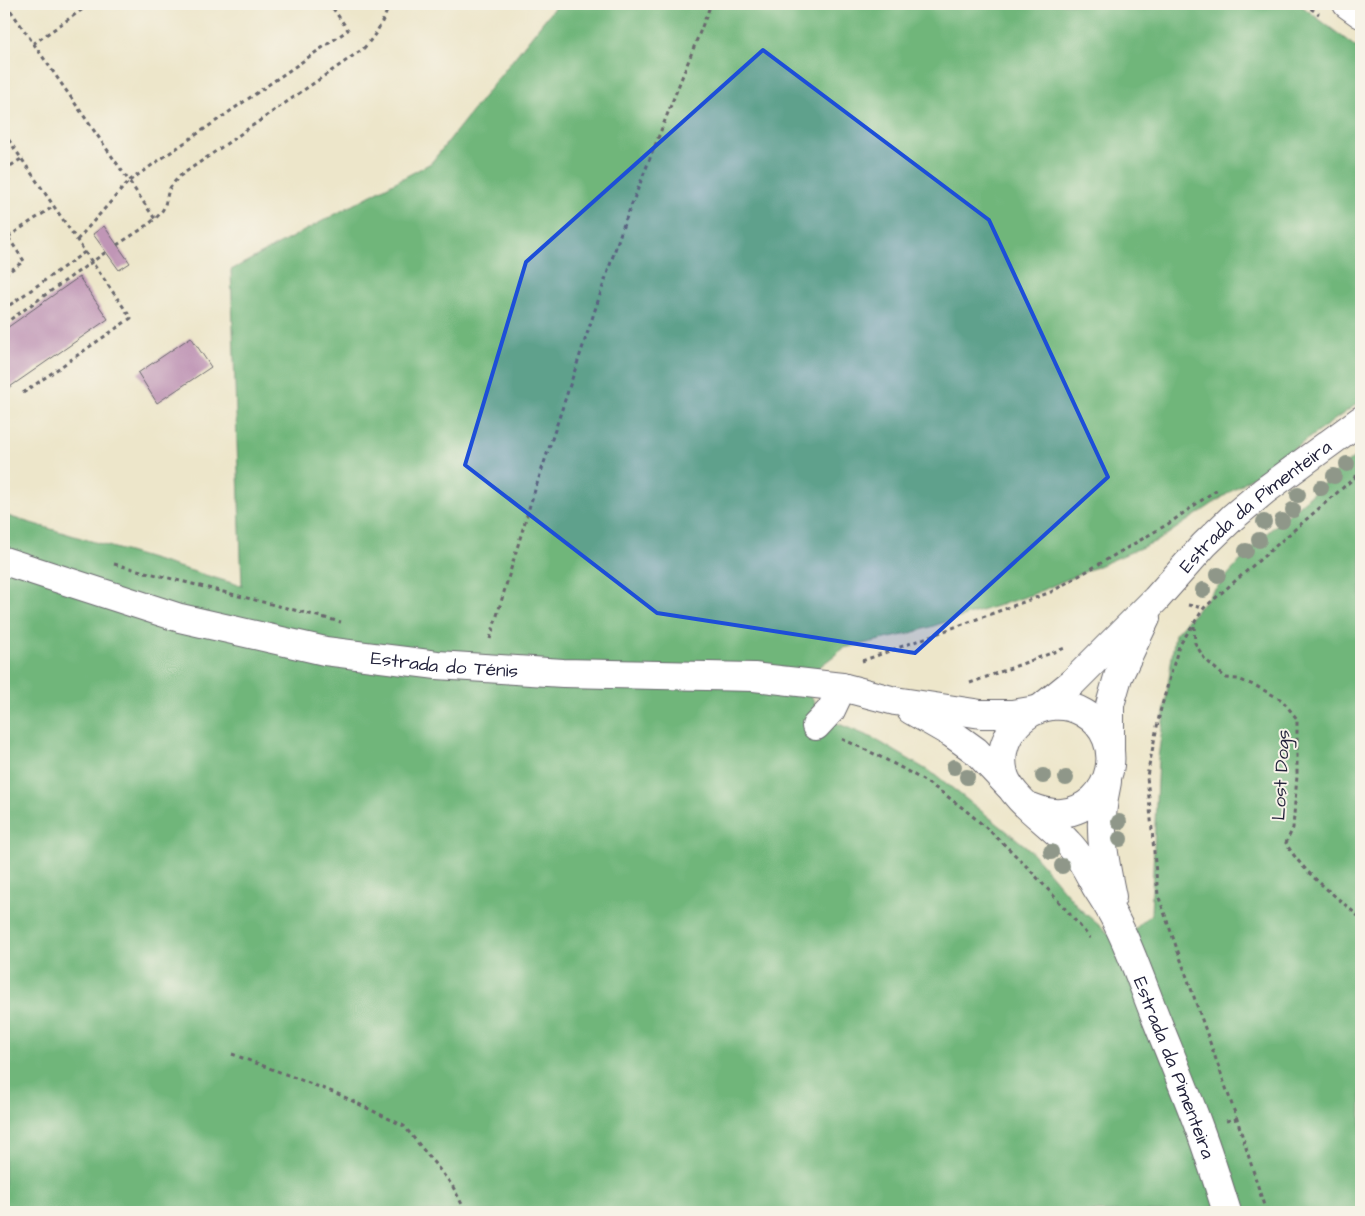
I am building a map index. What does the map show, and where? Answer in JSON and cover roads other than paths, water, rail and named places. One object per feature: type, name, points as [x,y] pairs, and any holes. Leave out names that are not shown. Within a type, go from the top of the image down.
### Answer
[{"type":"main road","points":[[1347,4],[1361,14]]},
{"type":"main road","name":"Estrada da Pimenteira","points":[[1227,1212],[1199,1127],[1119,925],[1070,844],[1019,798],[1010,787],[1004,773],[1005,742],[1012,729],[1022,717],[1038,709],[1074,682],[1156,599],[1187,562],[1233,517],[1264,491],[1361,420]]},
{"type":"main road","name":"Estrada do Ténis","points":[[4,561],[180,618],[325,651],[437,665],[563,673],[754,677],[842,686],[895,701],[981,714],[1012,714],[1038,709]]},
{"type":"main road","name":"Estrada da Pimenteira","points":[[1119,925],[1104,858],[1100,826],[1102,803],[1111,764],[1110,705],[1118,677],[1156,599]]},
{"type":"main road","points":[[816,726],[831,710],[842,686]]},
{"type":"main road","name":"Estrada do Ténis","points":[[895,701],[952,733],[976,751],[1010,787]]},
{"type":"main road","name":"Estrada da Pimenteira","points":[[1038,709],[1056,705],[1071,707],[1084,713],[1096,722],[1105,734],[1110,748]]},
{"type":"main road","name":"Estrada da Pimenteira","points":[[1031,807],[1045,812],[1060,814],[1075,810],[1089,803],[1100,792],[1107,779]]}]
